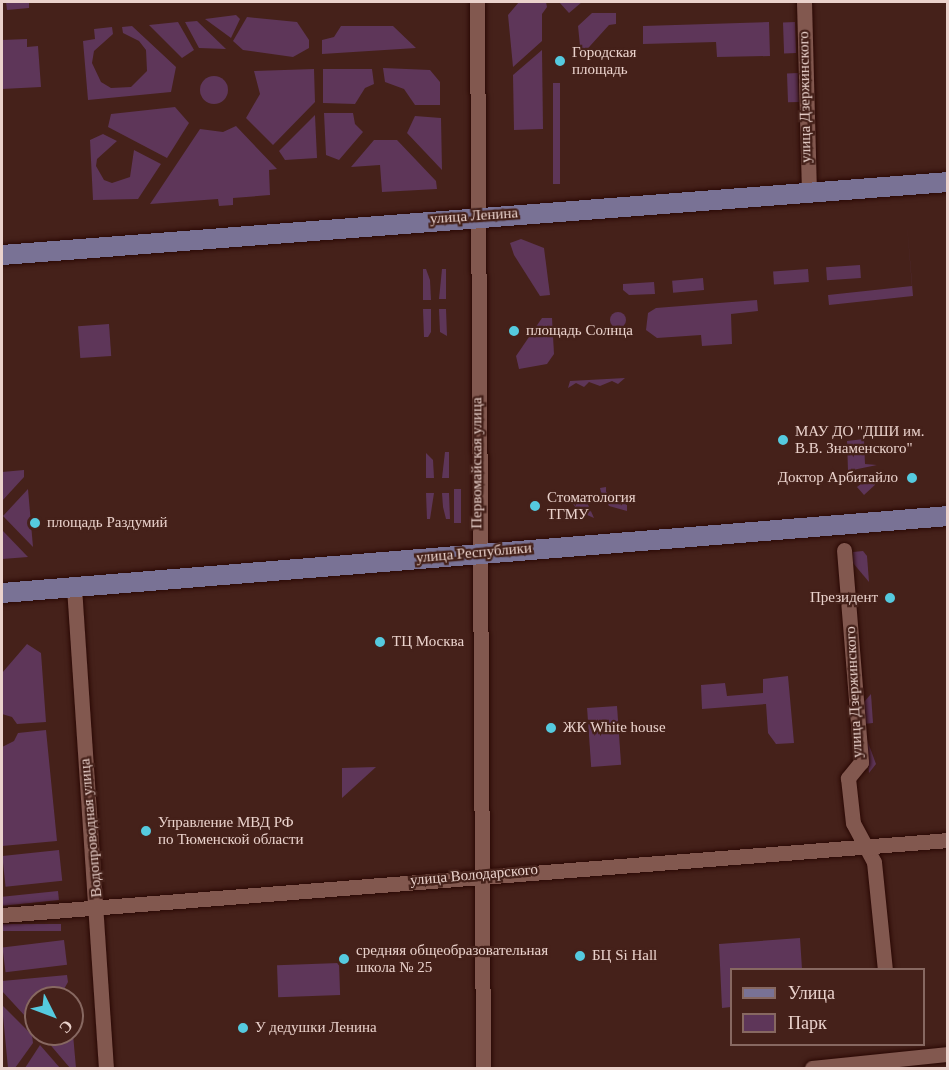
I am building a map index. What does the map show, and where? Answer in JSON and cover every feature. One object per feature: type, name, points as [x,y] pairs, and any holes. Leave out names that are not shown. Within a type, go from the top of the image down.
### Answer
[{"type":"main road","name":"улица Ленина","points":[[2,255],[477,216],[948,182]]},
{"type":"main road","name":"улица Республики","points":[[2,593],[948,516]]},
{"type":"street","name":"Первомайская улица","points":[[477,2],[478,553],[483,1068]]},
{"type":"street","name":"улица Дзержинского","points":[[804,2],[803,63],[809,192]]},
{"type":"street","name":"улица Дзержинского","points":[[844,550],[861,762],[848,778],[854,823],[874,862],[885,968]]},
{"type":"street","name":"Водопроводная улица","points":[[74,587],[98,906],[106,1068]]},
{"type":"street","name":"улица Володарского","points":[[2,915],[804,849],[948,840]]},
{"type":"street","points":[[816,1068],[893,1057],[948,1054]]},
{"type":"green space","points":[[6,2],[29,2],[29,8],[7,10]]},
{"type":"green space","points":[[519,2],[546,2],[547,7],[542,14],[542,41],[513,67],[508,15]]},
{"type":"green space","points":[[559,2],[582,2],[569,13]]},
{"type":"green space","points":[[592,13],[616,13],[616,24],[609,25],[581,56],[578,26]]},
{"type":"green space","points":[[236,15],[240,19],[231,38],[205,19]]},
{"type":"green space","points":[[247,17],[297,22],[309,40],[309,48],[293,57],[243,50],[233,41]]},
{"type":"green space","points":[[197,21],[226,49],[199,48],[185,22]]},
{"type":"green space","points":[[178,22],[194,50],[182,58],[149,25]]},
{"type":"green space","points":[[769,22],[770,56],[717,57],[716,42],[643,44],[643,26]]},
{"type":"green space","points":[[783,22],[795,22],[796,53],[784,53]]},
{"type":"green space","points":[[132,26],[176,67],[171,92],[88,100],[83,41],[95,39],[94,29],[112,27],[113,34],[94,51],[92,63],[101,82],[111,88],[131,87],[147,71],[146,50],[139,41],[123,33],[122,27]]},
{"type":"green space","points":[[341,26],[393,26],[416,48],[322,54],[322,40],[334,37]]},
{"type":"green space","points":[[27,39],[27,47],[38,46],[41,87],[2,89],[2,40]]},
{"type":"green space","points":[[542,50],[543,129],[514,130],[513,75]]},
{"type":"green space","points":[[383,68],[430,70],[440,82],[440,105],[415,105],[404,89],[385,82]]},
{"type":"green space","points":[[314,69],[315,102],[273,145],[246,118],[260,94],[254,71]]},
{"type":"green space","points":[[323,69],[372,69],[374,84],[365,88],[355,104],[323,103]]},
{"type":"green space","points":[[787,73],[798,73],[799,102],[788,102]]},
{"type":"green space","points":[[214,76],[224,80],[228,90],[224,100],[214,104],[204,100],[200,90],[204,80]]},
{"type":"green space","points":[[553,83],[560,83],[560,184],[553,184]]},
{"type":"green space","points":[[175,107],[189,123],[167,158],[108,127],[111,114]]},
{"type":"green space","points":[[324,113],[353,113],[355,124],[363,132],[339,160],[326,155]]},
{"type":"green space","points":[[315,115],[317,158],[285,160],[279,151]]},
{"type":"green space","points":[[415,116],[441,118],[442,170],[407,133]]},
{"type":"green space","points":[[236,126],[277,169],[269,170],[270,195],[233,198],[233,205],[219,206],[218,199],[150,204],[200,129],[223,132]]},
{"type":"green space","points":[[103,134],[117,141],[97,159],[96,166],[104,180],[112,183],[130,177],[134,150],[161,164],[138,199],[93,200],[90,140]]},
{"type":"green space","points":[[374,140],[397,140],[436,181],[437,189],[382,192],[380,165],[351,167]]},
{"type":"green space","points":[[906,212],[913,296],[829,305],[828,295],[912,286]]},
{"type":"green space","points":[[521,239],[544,248],[550,295],[540,296],[514,255],[510,243]]},
{"type":"green space","points":[[860,265],[861,278],[827,280],[826,267]]},
{"type":"green space","points":[[423,269],[426,269],[430,280],[431,300],[423,300]]},
{"type":"green space","points":[[442,269],[446,269],[446,299],[439,299]]},
{"type":"green space","points":[[808,269],[809,282],[774,284],[773,271]]},
{"type":"green space","points":[[703,278],[704,290],[673,293],[672,281]]},
{"type":"green space","points":[[654,282],[655,294],[629,295],[623,290],[623,284]]},
{"type":"green space","points":[[757,300],[758,311],[731,314],[732,344],[702,346],[701,335],[657,338],[646,330],[648,313],[656,308]]},
{"type":"green space","points":[[423,309],[431,309],[431,332],[428,337],[424,337]]},
{"type":"green space","points":[[439,309],[446,309],[447,336],[440,332]]},
{"type":"green space","points":[[618,312],[626,320],[618,328],[610,320]]},
{"type":"green space","points":[[542,318],[552,318],[554,354],[547,364],[519,369],[516,356]]},
{"type":"green space","points":[[109,324],[111,356],[80,358],[78,326]]},
{"type":"green space","points":[[625,378],[618,384],[612,381],[600,386],[589,382],[584,387],[576,383],[568,388],[570,381]]},
{"type":"green space","points":[[864,439],[865,464],[877,465],[848,471],[847,441]]},
{"type":"green space","points":[[445,452],[449,452],[449,478],[442,478]]},
{"type":"green space","points":[[426,453],[433,460],[434,478],[426,478]]},
{"type":"green space","points":[[24,470],[24,477],[2,501],[2,472]]},
{"type":"green space","points":[[872,475],[877,483],[864,495],[857,487]]},
{"type":"green space","points":[[606,487],[606,492],[627,505],[627,511],[609,506],[600,488]]},
{"type":"green space","points":[[28,489],[33,547],[3,516]]},
{"type":"green space","points":[[454,489],[461,489],[461,523],[454,523]]},
{"type":"green space","points":[[426,493],[434,493],[430,519],[427,519]]},
{"type":"green space","points":[[442,493],[449,493],[450,519],[446,519]]},
{"type":"green space","points":[[567,495],[586,500],[594,518],[578,511]]},
{"type":"green space","points":[[2,530],[28,557],[2,559]]},
{"type":"green space","points":[[863,551],[867,556],[869,582],[853,563],[853,552]]},
{"type":"green space","points":[[27,644],[41,653],[46,722],[17,724],[12,717],[2,714],[2,673]]},
{"type":"green space","points":[[788,676],[794,743],[776,744],[768,733],[766,704],[702,709],[701,685],[725,683],[727,696],[763,693],[763,679]]},
{"type":"green space","points":[[871,694],[873,723],[864,724],[864,702]]},
{"type":"green space","points":[[617,706],[621,765],[591,767],[587,708]]},
{"type":"green space","points":[[46,730],[57,841],[2,846],[2,747],[14,741],[18,733]]},
{"type":"green space","points":[[866,737],[876,764],[869,773]]},
{"type":"green space","points":[[376,767],[342,798],[342,768]]},
{"type":"green space","points":[[59,850],[62,881],[6,887],[2,856]]},
{"type":"green space","points":[[58,891],[59,900],[3,906],[2,897]]},
{"type":"green space","points":[[2,924],[61,924],[61,931],[2,931]]},
{"type":"green space","points":[[800,938],[802,968],[730,968],[730,1007],[722,1008],[719,944]]},
{"type":"green space","points":[[64,940],[67,965],[6,972],[2,948]]},
{"type":"green space","points":[[339,963],[340,995],[278,997],[277,965]]},
{"type":"green space","points":[[67,975],[68,982],[66,986],[24,986],[24,1015],[2,991],[2,981]]},
{"type":"green space","points":[[2,1005],[24,1027],[24,1046],[31,1046],[15,1068],[8,1068]]},
{"type":"green space","points":[[41,1046],[60,1068],[25,1068]]},
{"type":"green space","points":[[51,1046],[74,1046],[76,1068],[70,1068]]},
{"type":"place","name":"Городская площадь","points":[[560,61]]},
{"type":"place","name":"площадь Солнца","points":[[514,331]]},
{"type":"place","name":"МАУ ДО \"ДШИ им. В.В. Знаменского\"","points":[[783,440]]},
{"type":"place","name":"Доктор Арбитайло","points":[[912,478]]},
{"type":"place","name":"Стоматология ТГМУ","points":[[535,506]]},
{"type":"place","name":"площадь Раздумий","points":[[35,523]]},
{"type":"place","name":"Президент","points":[[890,598]]},
{"type":"place","name":"ТЦ Москва","points":[[380,642]]},
{"type":"place","name":"ЖК White house","points":[[551,728]]},
{"type":"place","name":"Управление МВД РФ по Тюменской области","points":[[146,831]]},
{"type":"place","name":"БЦ Si Hall","points":[[580,956]]},
{"type":"place","name":"средняя общеобразовательная школа № 25","points":[[344,959]]},
{"type":"place","name":"У дедушки Ленина","points":[[243,1028]]}]
